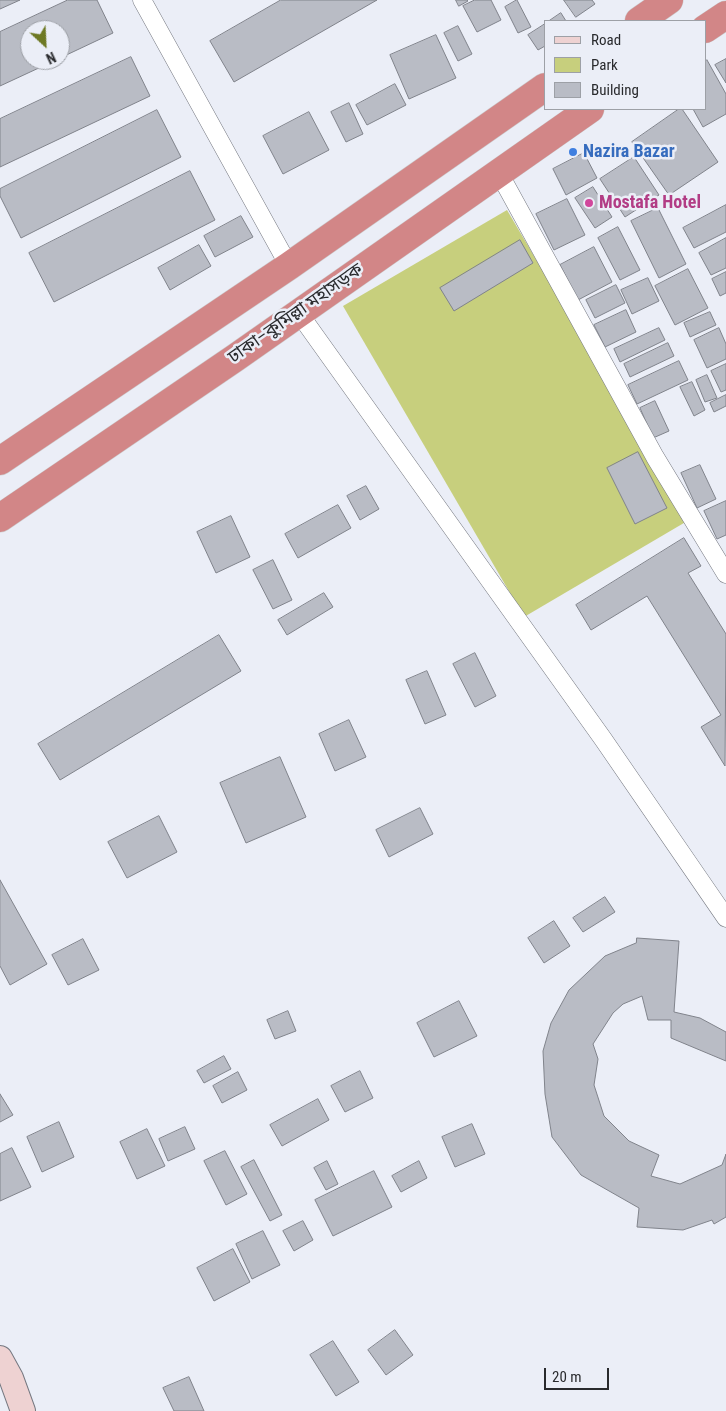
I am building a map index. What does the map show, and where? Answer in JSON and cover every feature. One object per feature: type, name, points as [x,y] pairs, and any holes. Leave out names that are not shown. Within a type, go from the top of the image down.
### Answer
[{"type":"highway","points":[[640,20],[669,0]]},
{"type":"highway","points":[[706,28],[726,15]]},
{"type":"highway","points":[[0,461],[289,266],[544,88]]},
{"type":"highway","name":"ঢাকা–কুমিল্লা মহাসড়ক","points":[[0,518],[589,110]]},
{"type":"main road","points":[[0,1358],[11,1378],[23,1411]]},
{"type":"street","points":[[142,0],[289,266]]},
{"type":"street","points":[[499,173],[655,457],[726,574]]},
{"type":"street","points":[[298,312],[603,739],[726,918]]},
{"type":"green space","points":[[507,210],[689,520],[524,617],[343,306]]},
{"type":"building","points":[[0,0],[20,0],[0,9]]},
{"type":"building","points":[[68,0],[97,0],[113,33],[70,53],[70,20],[26,20]]},
{"type":"building","points":[[281,0],[377,0],[234,82],[210,41]]},
{"type":"building","points":[[456,0],[467,0],[468,1],[459,6]]},
{"type":"building","points":[[475,0],[491,0],[501,20],[477,32],[463,6]]},
{"type":"building","points":[[517,0],[531,27],[518,33],[505,7]]},
{"type":"building","points":[[564,0],[592,0],[595,4],[576,17]]},
{"type":"building","points":[[561,13],[565,20],[550,20]]},
{"type":"building","points":[[20,23],[20,70],[34,70],[0,86],[0,32]]},
{"type":"building","points":[[544,25],[544,47],[538,50],[528,35]]},
{"type":"building","points":[[458,26],[472,54],[458,61],[444,33]]},
{"type":"building","points":[[436,35],[456,78],[409,99],[390,55]]},
{"type":"building","points":[[131,57],[150,96],[0,167],[0,119]]},
{"type":"building","points":[[726,59],[726,83],[715,65]]},
{"type":"building","points":[[706,61],[726,94],[726,114],[703,127],[694,110],[706,110]]},
{"type":"building","points":[[395,84],[406,105],[367,125],[356,105]]},
{"type":"building","points":[[349,103],[363,134],[346,142],[331,112]]},
{"type":"building","points":[[157,110],[181,157],[21,238],[0,196],[0,189]]},
{"type":"building","points":[[678,110],[683,110],[718,162],[669,195],[632,142]]},
{"type":"building","points":[[309,112],[329,150],[283,174],[263,136]]},
{"type":"building","points":[[584,153],[597,178],[566,195],[553,169]]},
{"type":"building","points":[[634,157],[659,195],[625,217],[600,179]]},
{"type":"building","points":[[190,171],[215,220],[54,302],[29,253]]},
{"type":"building","points":[[593,187],[612,217],[595,228],[575,198]]},
{"type":"building","points":[[567,199],[585,235],[554,250],[536,214]]},
{"type":"building","points":[[726,205],[726,232],[694,248],[683,228]]},
{"type":"building","points":[[658,208],[686,264],[659,278],[631,221]]},
{"type":"building","points":[[241,216],[253,237],[215,257],[204,236]]},
{"type":"building","points":[[618,227],[640,270],[620,280],[598,238]]},
{"type":"building","points":[[726,238],[726,268],[711,275],[699,253]]},
{"type":"building","points":[[520,240],[533,263],[454,311],[440,288]]},
{"type":"building","points":[[199,245],[211,266],[170,290],[158,268]]},
{"type":"building","points":[[594,247],[612,282],[578,300],[560,265]]},
{"type":"building","points":[[688,269],[708,308],[675,325],[655,286]]},
{"type":"building","points":[[726,272],[726,293],[720,296],[712,279]]},
{"type":"building","points":[[648,278],[659,301],[632,314],[621,290]]},
{"type":"building","points":[[616,285],[625,303],[595,318],[586,300]]},
{"type":"building","points":[[626,310],[636,332],[605,347],[594,325]]},
{"type":"building","points":[[710,312],[716,325],[690,337],[684,323]]},
{"type":"building","points":[[659,328],[665,340],[620,362],[614,349]]},
{"type":"building","points":[[719,328],[726,344],[726,359],[707,368],[694,340]]},
{"type":"building","points":[[668,343],[674,356],[630,377],[624,364]]},
{"type":"building","points":[[679,361],[688,380],[637,404],[628,385]]},
{"type":"building","points":[[726,364],[726,390],[721,392],[711,371]]},
{"type":"building","points":[[707,375],[717,398],[705,402],[696,380]]},
{"type":"building","points":[[692,382],[705,410],[694,416],[680,387]]},
{"type":"building","points":[[726,395],[726,406],[714,412],[710,403]]},
{"type":"building","points":[[655,401],[669,431],[653,438],[640,408]]},
{"type":"building","points":[[638,452],[667,508],[635,524],[607,468]]},
{"type":"building","points":[[700,465],[716,499],[697,508],[681,473]]},
{"type":"building","points":[[366,486],[379,509],[360,520],[347,496]]},
{"type":"building","points":[[726,501],[726,535],[717,539],[704,511]]},
{"type":"building","points":[[338,505],[351,528],[298,558],[285,534]]},
{"type":"building","points":[[231,516],[250,557],[216,573],[197,532]]},
{"type":"building","points":[[684,538],[701,566],[688,573],[726,634],[725,766],[701,727],[721,715],[647,596],[591,630],[576,605]]},
{"type":"building","points":[[273,560],[292,600],[273,609],[253,570]]},
{"type":"building","points":[[324,593],[333,607],[287,635],[278,620]]},
{"type":"building","points":[[219,635],[241,671],[60,780],[38,744]]},
{"type":"building","points":[[475,653],[496,696],[475,707],[453,664]]},
{"type":"building","points":[[427,671],[446,715],[425,724],[406,680]]},
{"type":"building","points":[[349,720],[366,757],[335,771],[319,734]]},
{"type":"building","points":[[280,757],[306,817],[246,843],[220,783]]},
{"type":"building","points":[[420,808],[433,834],[389,857],[376,830]]},
{"type":"building","points":[[159,816],[177,852],[127,878],[108,842]]},
{"type":"building","points":[[0,880],[47,964],[10,985],[0,966]]},
{"type":"building","points":[[605,897],[615,912],[583,932],[573,918]]},
{"type":"building","points":[[554,921],[570,946],[544,963],[528,938]]},
{"type":"building","points":[[637,938],[679,941],[674,1012],[700,1018],[726,1032],[726,1061],[671,1038],[671,1020],[648,1020],[642,996],[623,1004],[613,1013],[593,1044],[598,1059],[594,1085],[604,1116],[629,1141],[659,1155],[651,1176],[680,1184],[722,1165],[726,1154],[726,1217],[714,1224],[712,1220],[683,1230],[637,1227],[639,1208],[581,1175],[552,1137],[545,1094],[543,1051],[551,1023],[569,990],[605,956],[636,943]]},
{"type":"building","points":[[83,939],[99,970],[68,985],[52,955]]},
{"type":"building","points":[[459,1001],[477,1036],[434,1057],[417,1023]]},
{"type":"building","points":[[288,1011],[296,1031],[275,1039],[267,1020]]},
{"type":"building","points":[[224,1056],[231,1069],[204,1083],[197,1071]]},
{"type":"building","points":[[360,1071],[373,1098],[345,1112],[331,1086]]},
{"type":"building","points":[[238,1072],[247,1090],[222,1103],[213,1086]]},
{"type":"building","points":[[0,1094],[13,1115],[0,1122]]},
{"type":"building","points":[[318,1099],[329,1120],[282,1146],[270,1125]]},
{"type":"building","points":[[59,1122],[74,1157],[42,1172],[27,1137]]},
{"type":"building","points":[[472,1124],[485,1154],[455,1167],[442,1137]]},
{"type":"building","points":[[185,1127],[195,1149],[168,1161],[159,1139]]},
{"type":"building","points":[[147,1129],[165,1166],[137,1179],[120,1142]]},
{"type":"building","points":[[12,1148],[31,1187],[0,1201],[0,1154]]},
{"type":"building","points":[[225,1151],[247,1194],[226,1205],[204,1161]]},
{"type":"building","points":[[254,1160],[282,1215],[270,1221],[241,1167]]},
{"type":"building","points":[[327,1161],[338,1184],[326,1190],[314,1168]]},
{"type":"building","points":[[419,1161],[427,1178],[401,1192],[392,1176]]},
{"type":"building","points":[[374,1171],[392,1207],[333,1236],[315,1200]]},
{"type":"building","points":[[303,1221],[313,1240],[294,1251],[283,1231]]},
{"type":"building","points":[[263,1231],[280,1265],[252,1279],[236,1244]]},
{"type":"building","points":[[233,1249],[250,1282],[214,1301],[197,1268]]},
{"type":"building","points":[[395,1330],[413,1355],[386,1375],[368,1350]]},
{"type":"building","points":[[333,1341],[359,1382],[336,1396],[310,1355]]},
{"type":"building","points":[[189,1377],[204,1411],[174,1411],[163,1388]]},
{"type":"place","name":"Nazira Bazar","points":[[573,152]]},
{"type":"place","name":"Mostafa Hotel","points":[[589,203]]}]
